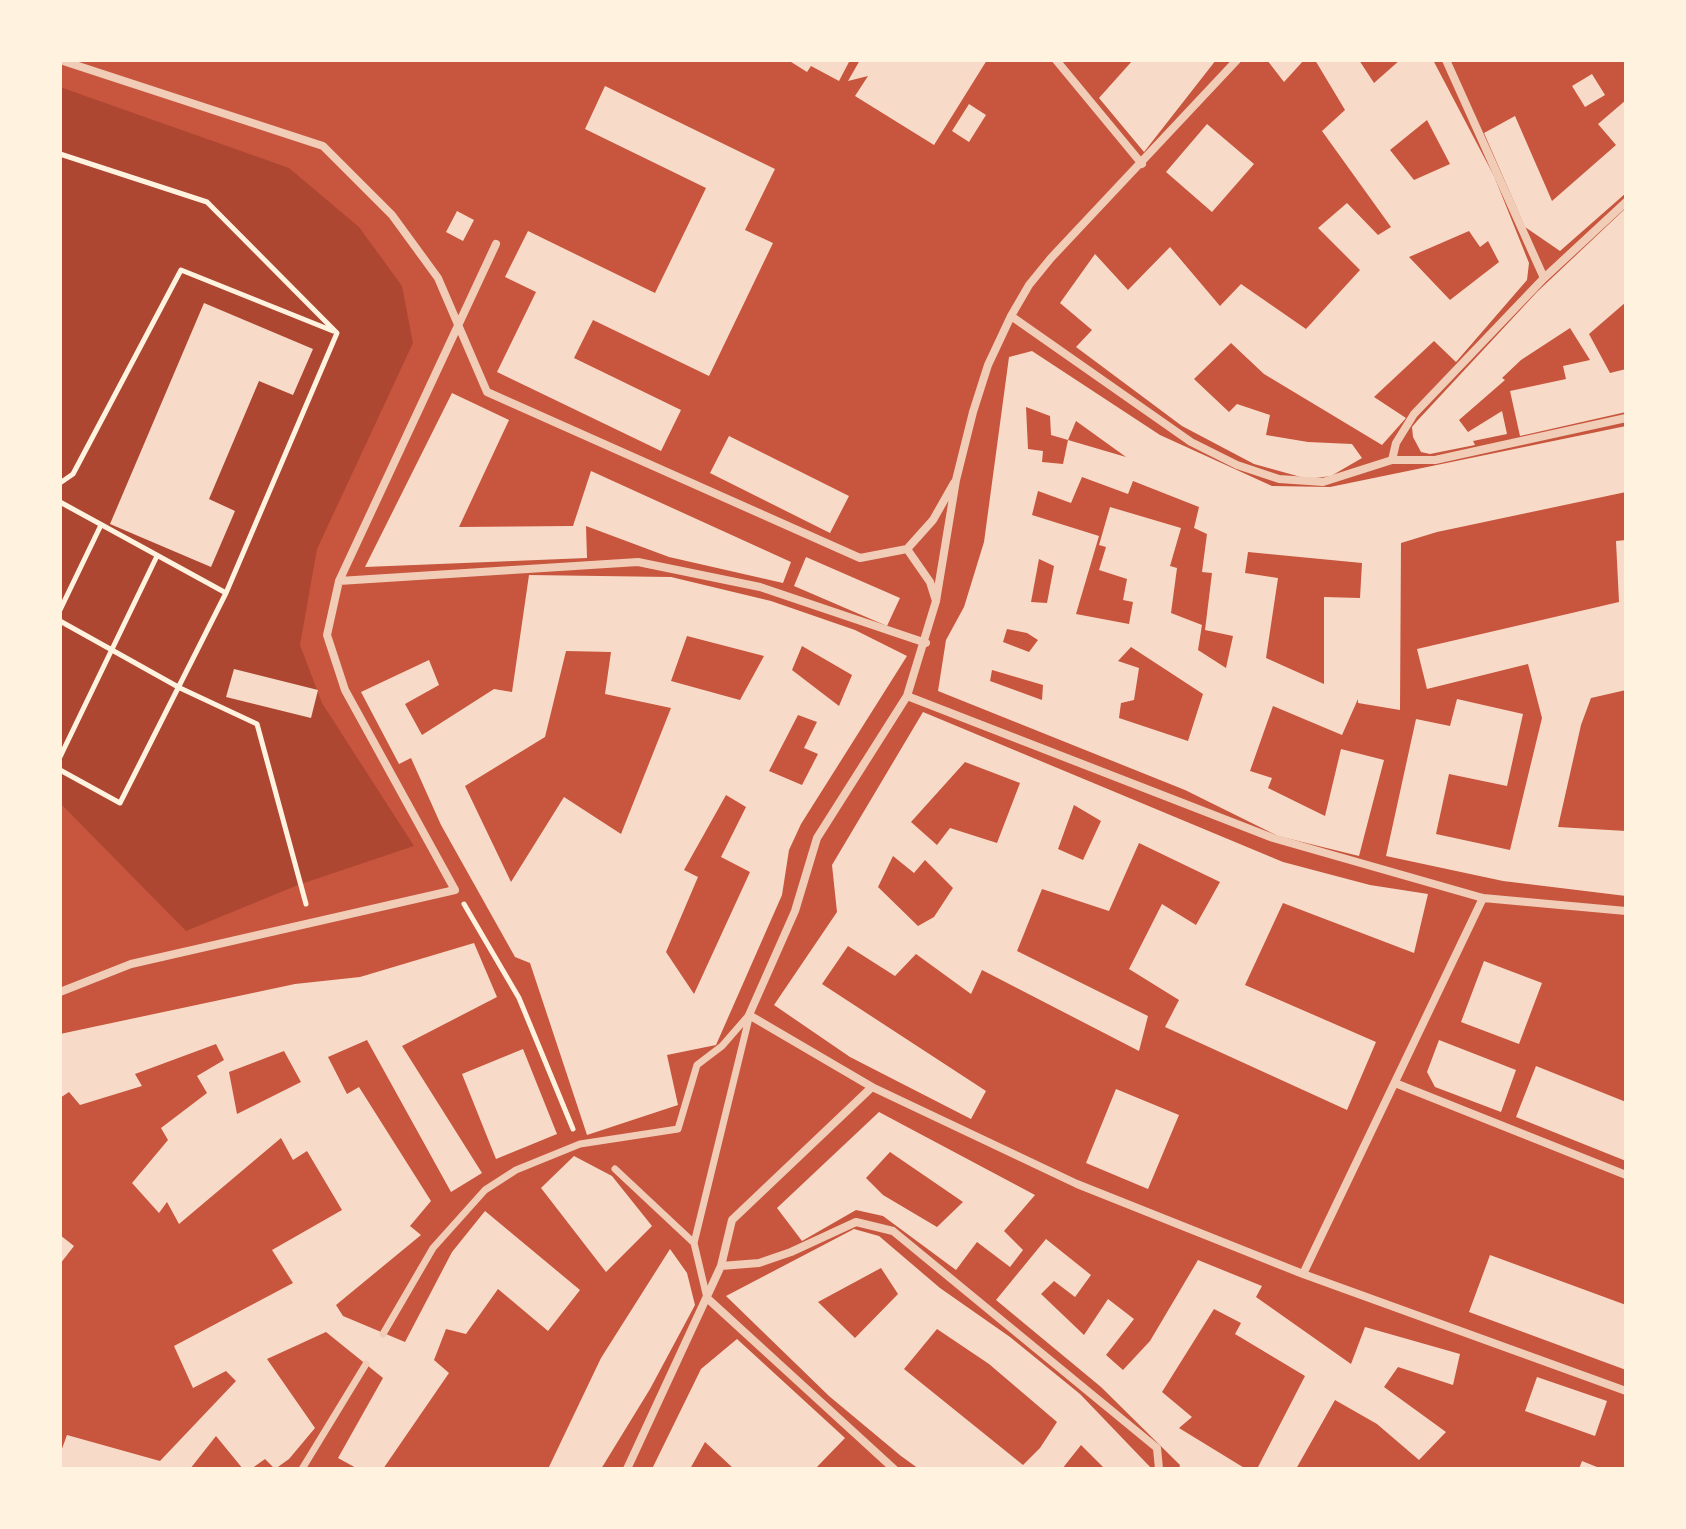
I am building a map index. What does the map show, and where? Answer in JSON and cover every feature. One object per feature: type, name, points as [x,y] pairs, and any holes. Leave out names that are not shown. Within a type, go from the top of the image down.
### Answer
[{"type":"street","points":[[60,60],[323,146],[392,215],[438,278],[487,392],[860,558],[907,549],[933,520],[956,480]]},
{"type":"street","points":[[1056,60],[1142,164]]},
{"type":"street","points":[[894,1469],[707,1298],[694,1243],[749,1015],[795,911],[817,838],[907,696],[926,643],[936,601],[956,480],[988,365],[1011,316],[1051,258],[1237,60]]},
{"type":"street","points":[[1446,60],[1544,278]]},
{"type":"street","points":[[1392,460],[1396,443],[1414,414],[1544,278],[1626,202]]},
{"type":"street","points":[[60,992],[131,964],[455,890],[345,690],[327,635],[339,581],[496,244]]},
{"type":"street","points":[[1011,316],[1191,442],[1237,465],[1279,479],[1323,482],[1392,460],[1435,460],[1626,418]]},
{"type":"street","points":[[907,549],[930,582],[936,601]]},
{"type":"street","points":[[339,581],[638,562],[760,587],[926,643]]},
{"type":"street","points":[[907,696],[1273,838],[1483,898],[1626,911]]},
{"type":"street","points":[[1303,1274],[1483,898]]},
{"type":"street","points":[[749,1015],[872,1087],[1077,1184],[1303,1274],[1626,1391]]},
{"type":"street","points":[[383,1334],[433,1248],[485,1190],[516,1170],[580,1144],[678,1129],[697,1065],[722,1046],[749,1015]]},
{"type":"street","points":[[1395,1083],[1626,1175]]},
{"type":"street","points":[[627,1469],[721,1266],[732,1220],[872,1087]]},
{"type":"street","points":[[615,1169],[694,1243]]},
{"type":"street","points":[[721,1266],[770,1259],[856,1222],[893,1231],[1157,1448],[1159,1469]]},
{"type":"street","points":[[302,1469],[366,1364]]},
{"type":"path","points":[[60,154],[207,202],[337,333]]},
{"type":"path","points":[[60,483],[73,474],[181,270],[337,333]]},
{"type":"path","points":[[60,770],[120,803],[226,593],[337,333]]},
{"type":"path","points":[[60,502],[226,593]]},
{"type":"path","points":[[60,610],[101,524]]},
{"type":"path","points":[[60,757],[157,556]]},
{"type":"path","points":[[60,621],[180,688],[257,724],[298,885],[313,924]]},
{"type":"path","points":[[455,890],[519,998],[580,1144]]},
{"type":"shaded area","points":[[60,87],[289,168],[359,227],[402,286],[413,343],[317,549],[300,645],[322,703],[414,846],[298,885],[186,931],[60,803]]},
{"type":"building","points":[[788,60],[850,60],[839,81],[811,66],[807,72]]},
{"type":"building","points":[[860,60],[987,60],[934,145],[855,96],[868,76],[848,81]]},
{"type":"building","points":[[1133,60],[1216,60],[1144,152],[1099,98]]},
{"type":"building","points":[[1267,60],[1304,60],[1284,82]]},
{"type":"building","points":[[1315,60],[1359,60],[1374,83],[1400,60],[1433,60],[1494,176],[1529,263],[1527,280],[1456,362],[1434,341],[1374,397],[1406,418],[1382,445],[1264,374],[1231,343],[1194,379],[1229,412],[1237,404],[1270,415],[1266,435],[1308,442],[1352,444],[1362,458],[1331,476],[1308,479],[1254,464],[1182,426],[1076,347],[1092,330],[1060,303],[1095,254],[1128,290],[1170,247],[1220,306],[1241,284],[1306,329],[1360,270],[1318,228],[1347,203],[1378,235],[1391,227],[1322,131],[1345,110]],"holes":[[[1427,120],[1450,164],[1414,180],[1390,150]],[[1469,231],[1480,247],[1488,241],[1499,262],[1450,300],[1409,257]]]},
{"type":"building","points":[[1592,74],[1605,95],[1585,107],[1572,86]]},
{"type":"building","points":[[605,86],[775,169],[745,230],[773,243],[709,376],[593,320],[574,358],[681,410],[661,451],[497,372],[536,292],[505,277],[528,231],[655,293],[706,188],[585,129]]},
{"type":"building","points":[[1626,100],[1626,193],[1560,251],[1525,227],[1484,133],[1515,116],[1552,201],[1616,145],[1598,124]]},
{"type":"building","points":[[969,104],[986,115],[969,142],[952,131]]},
{"type":"building","points":[[1207,124],[1254,164],[1212,212],[1166,172]]},
{"type":"building","points":[[1626,208],[1626,302],[1589,334],[1610,373],[1626,369],[1626,412],[1520,436],[1510,391],[1566,379],[1563,366],[1590,360],[1570,328],[1521,360],[1502,378],[1505,380],[1459,420],[1468,432],[1502,411],[1507,434],[1473,441],[1475,445],[1430,454],[1421,452],[1413,437],[1412,427],[1417,421],[1537,292]]},
{"type":"building","points":[[457,211],[474,220],[463,241],[446,232]]},
{"type":"building","points":[[204,303],[313,349],[293,395],[259,381],[209,499],[235,511],[211,567],[110,524]]},
{"type":"building","points":[[1032,351],[1160,435],[1272,486],[1330,487],[1626,426],[1626,492],[1437,532],[1401,543],[1400,710],[1358,703],[1358,699],[1342,735],[1273,706],[1250,771],[1272,778],[1268,788],[1325,816],[1341,749],[1384,760],[1359,856],[1278,836],[1185,790],[938,691],[946,640],[964,607],[984,542],[1009,357]],"holes":[[[1026,407],[1050,416],[1051,435],[1068,440],[1063,464],[1042,462],[1043,451],[1028,449]],[[1076,421],[1126,457],[1068,440]],[[1082,477],[1128,494],[1133,481],[1199,507],[1194,528],[1207,534],[1202,572],[1212,573],[1205,630],[1233,636],[1226,668],[1198,650],[1202,625],[1171,613],[1177,568],[1170,566],[1181,528],[1110,507],[1099,545],[1106,547],[1099,570],[1127,579],[1123,600],[1133,602],[1129,624],[1076,614],[1099,536],[1032,515],[1038,491],[1071,503]],[[1248,552],[1362,563],[1360,598],[1324,597],[1324,684],[1266,658],[1278,578],[1245,573]],[[1039,559],[1054,566],[1047,603],[1031,602]],[[1007,629],[1027,633],[1038,640],[1029,652],[1003,642]],[[1131,647],[1203,694],[1188,741],[1119,718],[1121,703],[1134,700],[1139,668],[1118,661]],[[992,670],[1043,685],[1042,700],[990,681]]]},
{"type":"building","points":[[452,393],[509,420],[459,527],[573,526],[591,471],[791,562],[783,583],[669,557],[586,526],[587,558],[365,567]]},
{"type":"building","points":[[729,436],[849,496],[830,533],[710,473]]},
{"type":"building","points":[[1626,540],[1626,690],[1591,698],[1581,725],[1558,827],[1626,831],[1626,896],[1503,881],[1386,856],[1416,719],[1450,726],[1457,699],[1523,714],[1507,786],[1449,774],[1436,834],[1510,850],[1542,718],[1528,664],[1427,689],[1417,649],[1619,602],[1616,541]]},
{"type":"building","points":[[806,557],[900,598],[887,626],[794,586]]},
{"type":"building","points":[[529,575],[671,577],[771,601],[855,630],[907,656],[801,824],[789,850],[782,895],[716,1045],[667,1055],[678,1105],[587,1135],[530,963],[515,957],[441,825],[411,758],[399,764],[361,692],[429,660],[439,685],[405,704],[422,735],[494,689],[512,692]],"holes":[[[687,636],[764,656],[740,700],[671,681]],[[802,646],[852,675],[839,706],[792,670]],[[566,651],[611,652],[605,694],[671,708],[621,834],[564,797],[511,882],[465,786],[545,737]],[[798,715],[817,722],[804,748],[818,754],[802,785],[769,771]],[[726,795],[746,807],[721,857],[750,872],[694,994],[666,952],[698,877],[684,870]]]},
{"type":"building","points":[[234,669],[318,690],[311,718],[226,697]]},
{"type":"building","points":[[923,712],[1283,862],[1370,885],[1428,894],[1414,953],[1283,903],[1245,985],[1376,1042],[1347,1110],[1165,1027],[1179,1000],[1129,969],[1162,904],[1196,925],[1220,882],[1139,843],[1109,911],[1042,889],[1017,951],[1148,1016],[1139,1051],[982,970],[971,994],[916,954],[895,976],[848,946],[822,984],[986,1091],[971,1119],[850,1057],[774,1005],[837,912],[832,865]],"holes":[[[965,762],[1020,783],[997,843],[950,828],[937,845],[911,822]],[[1074,805],[1101,821],[1083,860],[1058,849]],[[893,856],[914,873],[925,860],[953,888],[934,917],[918,926],[878,887]]]},
{"type":"building","points":[[474,943],[497,997],[402,1046],[482,1173],[451,1192],[367,1040],[328,1057],[347,1094],[359,1087],[431,1201],[410,1226],[421,1235],[336,1305],[343,1316],[405,1342],[452,1252],[485,1211],[580,1290],[548,1331],[498,1289],[466,1334],[446,1329],[434,1360],[449,1373],[383,1469],[358,1469],[338,1458],[383,1378],[326,1332],[267,1359],[315,1428],[289,1459],[275,1469],[265,1459],[251,1469],[243,1469],[216,1436],[190,1469],[60,1469],[60,1454],[67,1435],[160,1461],[236,1381],[226,1371],[193,1388],[174,1346],[293,1283],[272,1250],[342,1210],[307,1151],[293,1160],[281,1138],[179,1224],[167,1202],[159,1213],[132,1183],[168,1140],[161,1128],[207,1093],[197,1076],[224,1060],[216,1044],[135,1074],[142,1086],[80,1105],[69,1092],[60,1098],[60,1034],[295,984],[360,977]],"holes":[[[284,1051],[301,1082],[237,1114],[229,1072]]]},
{"type":"building","points":[[1484,961],[1542,983],[1519,1044],[1461,1022]]},
{"type":"building","points":[[1439,1040],[1516,1070],[1501,1112],[1435,1087],[1427,1072]]},
{"type":"building","points":[[523,1049],[557,1134],[496,1159],[462,1074]]},
{"type":"building","points":[[1536,1066],[1626,1102],[1626,1161],[1516,1117]]},
{"type":"building","points":[[1116,1089],[1179,1115],[1148,1189],[1086,1163]]},
{"type":"building","points":[[879,1112],[1035,1195],[1004,1231],[1023,1250],[1010,1267],[977,1242],[956,1270],[883,1216],[856,1210],[802,1241],[777,1208]],"holes":[[[890,1152],[963,1202],[937,1227],[883,1195],[866,1178]]]},
{"type":"building","points":[[574,1156],[612,1176],[652,1226],[606,1272],[541,1188]]},
{"type":"building","points":[[854,1229],[879,1236],[940,1288],[1010,1337],[1080,1394],[1152,1469],[1105,1469],[1081,1445],[1062,1469],[919,1469],[829,1396],[726,1296]],"holes":[[[881,1268],[898,1294],[855,1338],[818,1302]],[[937,1329],[989,1364],[1057,1422],[1040,1448],[1023,1465],[904,1369]]]},
{"type":"building","points":[[60,1235],[74,1246],[60,1264]]},
{"type":"building","points":[[1046,1239],[1091,1275],[1075,1297],[1054,1281],[1041,1294],[1084,1335],[1108,1299],[1134,1319],[1106,1355],[1123,1370],[1150,1341],[1198,1260],[1262,1286],[1256,1297],[1351,1364],[1365,1327],[1460,1354],[1453,1385],[1398,1367],[1384,1387],[1446,1432],[1419,1460],[1377,1424],[1335,1400],[1296,1469],[1257,1469],[1305,1376],[1235,1334],[1241,1323],[1214,1309],[1162,1392],[1192,1417],[1179,1428],[1246,1469],[1179,1469],[1180,1465],[1101,1387],[996,1300]]},
{"type":"building","points":[[670,1249],[687,1273],[695,1305],[650,1389],[601,1469],[548,1469],[601,1358]]},
{"type":"building","points":[[1490,1255],[1626,1305],[1626,1370],[1469,1312]]},
{"type":"building","points":[[737,1339],[845,1438],[815,1469],[734,1469],[705,1442],[690,1469],[652,1469],[701,1369]]},
{"type":"building","points":[[1537,1377],[1607,1401],[1595,1436],[1525,1411]]},
{"type":"building","points":[[1582,1461],[1602,1469],[1579,1469]]}]
